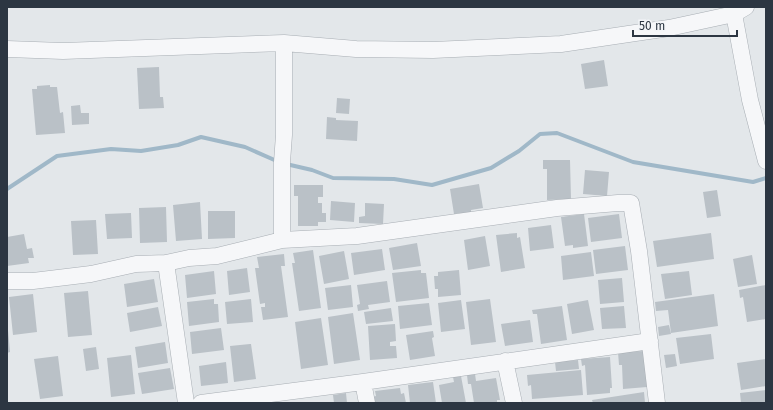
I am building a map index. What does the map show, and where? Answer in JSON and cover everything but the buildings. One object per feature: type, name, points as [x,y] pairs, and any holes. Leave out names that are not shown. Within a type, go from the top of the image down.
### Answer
[{"type":"street","points":[[7,49],[63,51],[284,43],[372,50],[432,50],[561,44],[669,28],[740,10],[750,100],[766,161]]},
{"type":"street","points":[[282,240],[284,43]]},
{"type":"street","points":[[7,281],[33,281],[91,274],[136,264],[166,263],[189,258],[217,256],[282,240],[357,236],[558,208],[631,203],[639,251],[657,403]]},
{"type":"street","points":[[166,263],[186,403]]},
{"type":"street","points":[[201,403],[363,382],[650,341]]},
{"type":"street","points":[[505,361],[514,403]]},
{"type":"street","points":[[363,382],[366,403]]},
{"type":"waterway","points":[[286,164],[312,170],[333,178],[394,179],[432,185],[491,168],[519,151],[540,134],[557,133],[633,162],[753,182],[766,178]]},
{"type":"waterway","points":[[7,189],[57,156],[111,149],[141,151],[178,145],[201,137],[245,147],[279,162]]}]
